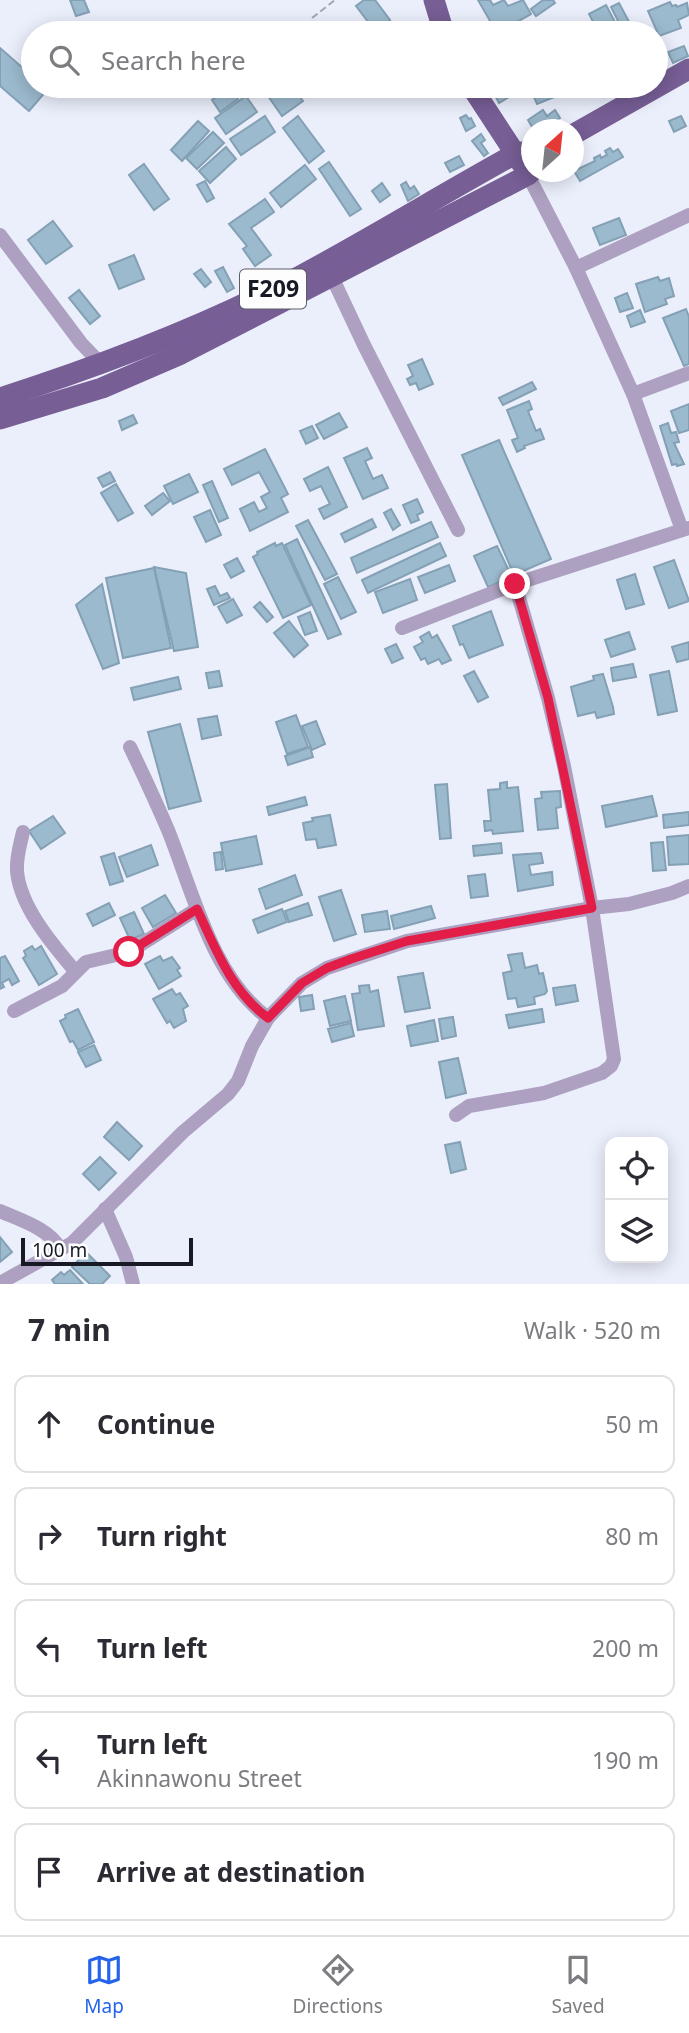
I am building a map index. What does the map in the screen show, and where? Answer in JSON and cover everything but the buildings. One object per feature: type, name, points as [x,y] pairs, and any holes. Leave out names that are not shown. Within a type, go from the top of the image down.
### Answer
[{"type":"main road","points":[[434,0],[440,21]]},
{"type":"main road","points":[[668,81],[689,69]]},
{"type":"main road","points":[[481,98],[521,147]]},
{"type":"main road","points":[[584,128],[637,98]]},
{"type":"main road","name":"F209","points":[[0,398],[103,365],[170,338],[299,277],[521,153]]},
{"type":"main road","name":"F209","points":[[0,419],[102,388],[169,359],[521,178]]},
{"type":"street","points":[[402,628],[515,584],[686,529],[633,394],[534,182]]},
{"type":"street","points":[[576,268],[689,215]]},
{"type":"street","points":[[0,235],[81,343],[103,365]]},
{"type":"street","points":[[332,277],[458,530]]},
{"type":"street","points":[[633,394],[689,373]]},
{"type":"street","points":[[456,1115],[470,1106],[544,1093],[602,1073],[611,1066],[614,1059],[592,908],[548,698],[515,584]]},
{"type":"street","points":[[130,747],[168,832],[197,909],[232,982],[251,1005],[268,1018]]},
{"type":"street","points":[[23,832],[17,872],[26,899],[46,937],[75,971]]},
{"type":"street","points":[[15,874],[41,929],[55,951],[75,971]]},
{"type":"street","points":[[0,1283],[72,1243],[150,1168],[183,1132],[228,1094],[238,1080],[252,1046],[268,1018],[302,983],[327,968],[407,941],[592,908],[629,904],[689,886]]},
{"type":"street","points":[[14,1010],[62,986],[86,962],[129,952],[197,909]]},
{"type":"street","points":[[105,1209],[126,1257],[133,1284]]},
{"type":"street","points":[[0,1211],[46,1234],[60,1249]]},
{"type":"path","points":[[312,18],[335,0]]},
{"type":"route","points":[[129,952],[197,909],[232,982],[251,1005],[268,1018],[302,983],[327,968],[351,959],[407,941],[592,908],[548,698],[515,584]]}]
